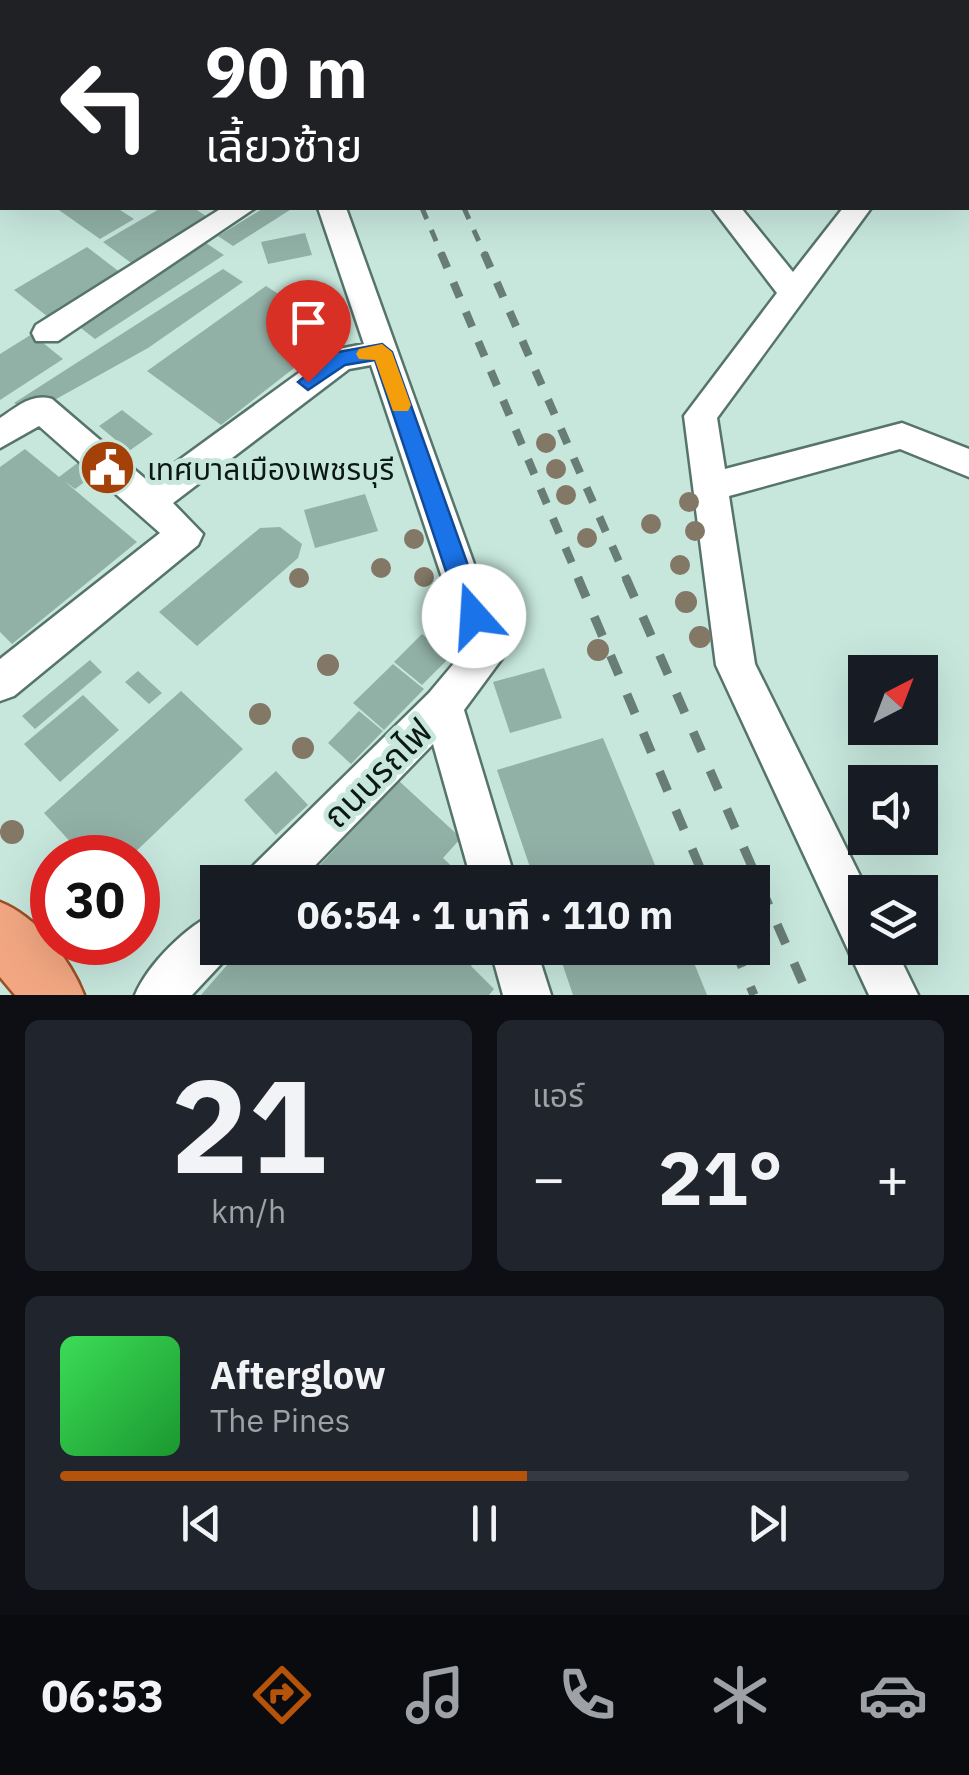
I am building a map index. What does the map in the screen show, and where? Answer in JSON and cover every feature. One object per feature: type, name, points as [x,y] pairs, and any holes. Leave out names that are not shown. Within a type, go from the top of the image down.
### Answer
[{"type":"main road","points":[[0,931],[54,995]]},
{"type":"street","points":[[47,332],[238,210]]},
{"type":"street","name":"ถนนรถไฟ","points":[[287,865],[443,706],[487,653],[333,210]]},
{"type":"street","points":[[728,210],[793,293]]},
{"type":"street","points":[[848,899],[736,665],[700,416],[855,210]]},
{"type":"street","points":[[149,502],[340,358],[382,352]]},
{"type":"street","points":[[0,435],[40,408],[185,534],[4,672]]},
{"type":"street","points":[[710,487],[902,436],[969,464]]},
{"type":"street","name":"ถนนรถไฟ","points":[[443,706],[489,865]]},
{"type":"street","points":[[159,995],[200,953]]},
{"type":"street","points":[[518,965],[527,995]]},
{"type":"street","points":[[879,965],[894,995]]},
{"type":"building","points":[[59,210],[120,210],[134,219],[100,239]]},
{"type":"building","points":[[158,210],[197,210],[215,222],[138,268],[103,242]]},
{"type":"building","points":[[261,210],[290,210],[233,246],[218,236]]},
{"type":"building","points":[[305,233],[312,255],[268,264],[261,242]]},
{"type":"building","points":[[206,243],[224,255],[95,339],[77,325]]},
{"type":"building","points":[[87,247],[121,273],[48,317],[14,290]]},
{"type":"building","points":[[223,269],[243,282],[148,348],[31,413],[14,403]]},
{"type":"building","points":[[266,286],[339,333],[221,425],[147,371]]},
{"type":"building","points":[[324,287],[331,305],[313,309],[306,291]]},
{"type":"building","points":[[32,334],[63,359],[0,400],[0,354]]},
{"type":"building","points":[[122,410],[153,434],[129,451],[99,426]]},
{"type":"building","points":[[109,439],[125,452],[75,489],[64,481],[137,542],[12,644],[0,632],[0,467],[25,449],[59,477]]},
{"type":"building","points":[[365,494],[378,531],[315,548],[304,510]]},
{"type":"building","points":[[280,527],[302,544],[298,558],[197,646],[159,612],[260,528]]},
{"type":"building","points":[[422,634],[450,657],[422,685],[394,662]]},
{"type":"building","points":[[90,660],[102,672],[35,729],[22,716]]},
{"type":"building","points":[[393,664],[424,689],[384,730],[353,703]]},
{"type":"building","points":[[544,668],[562,718],[510,733],[493,682]]},
{"type":"building","points":[[138,671],[162,693],[149,704],[125,682]]},
{"type":"building","points":[[181,691],[243,749],[153,835],[64,835],[44,813]]},
{"type":"building","points":[[83,695],[119,730],[60,782],[24,744]]},
{"type":"building","points":[[359,711],[383,731],[351,764],[328,743]]},
{"type":"building","points":[[603,738],[655,865],[529,865],[497,770]]},
{"type":"building","points":[[276,771],[308,805],[276,835],[244,800]]},
{"type":"building","points":[[399,781],[461,838],[443,858],[450,865],[320,865]]},
{"type":"building","points":[[227,965],[472,965],[494,989],[489,995],[201,995]]},
{"type":"building","points":[[563,965],[695,965],[707,995],[573,995]]},
{"type":"railway","points":[[423,210],[442,255]]},
{"type":"railway","points":[[465,210],[485,255]]},
{"type":"railway","points":[[441,253],[579,580]]},
{"type":"railway","points":[[484,253],[627,580]]},
{"type":"railway","points":[[578,578],[699,865]]},
{"type":"railway","points":[[626,578],[808,995]]},
{"type":"railway","points":[[741,965],[754,995]]},
{"type":"slow traffic","points":[[366,354],[382,352],[401,405]]},
{"type":"place","name":"เทศบาลเมืองเพชรบุรี","points":[[108,468]]},
{"type":"route","points":[[308,382],[340,358],[382,352],[474,616]]}]
